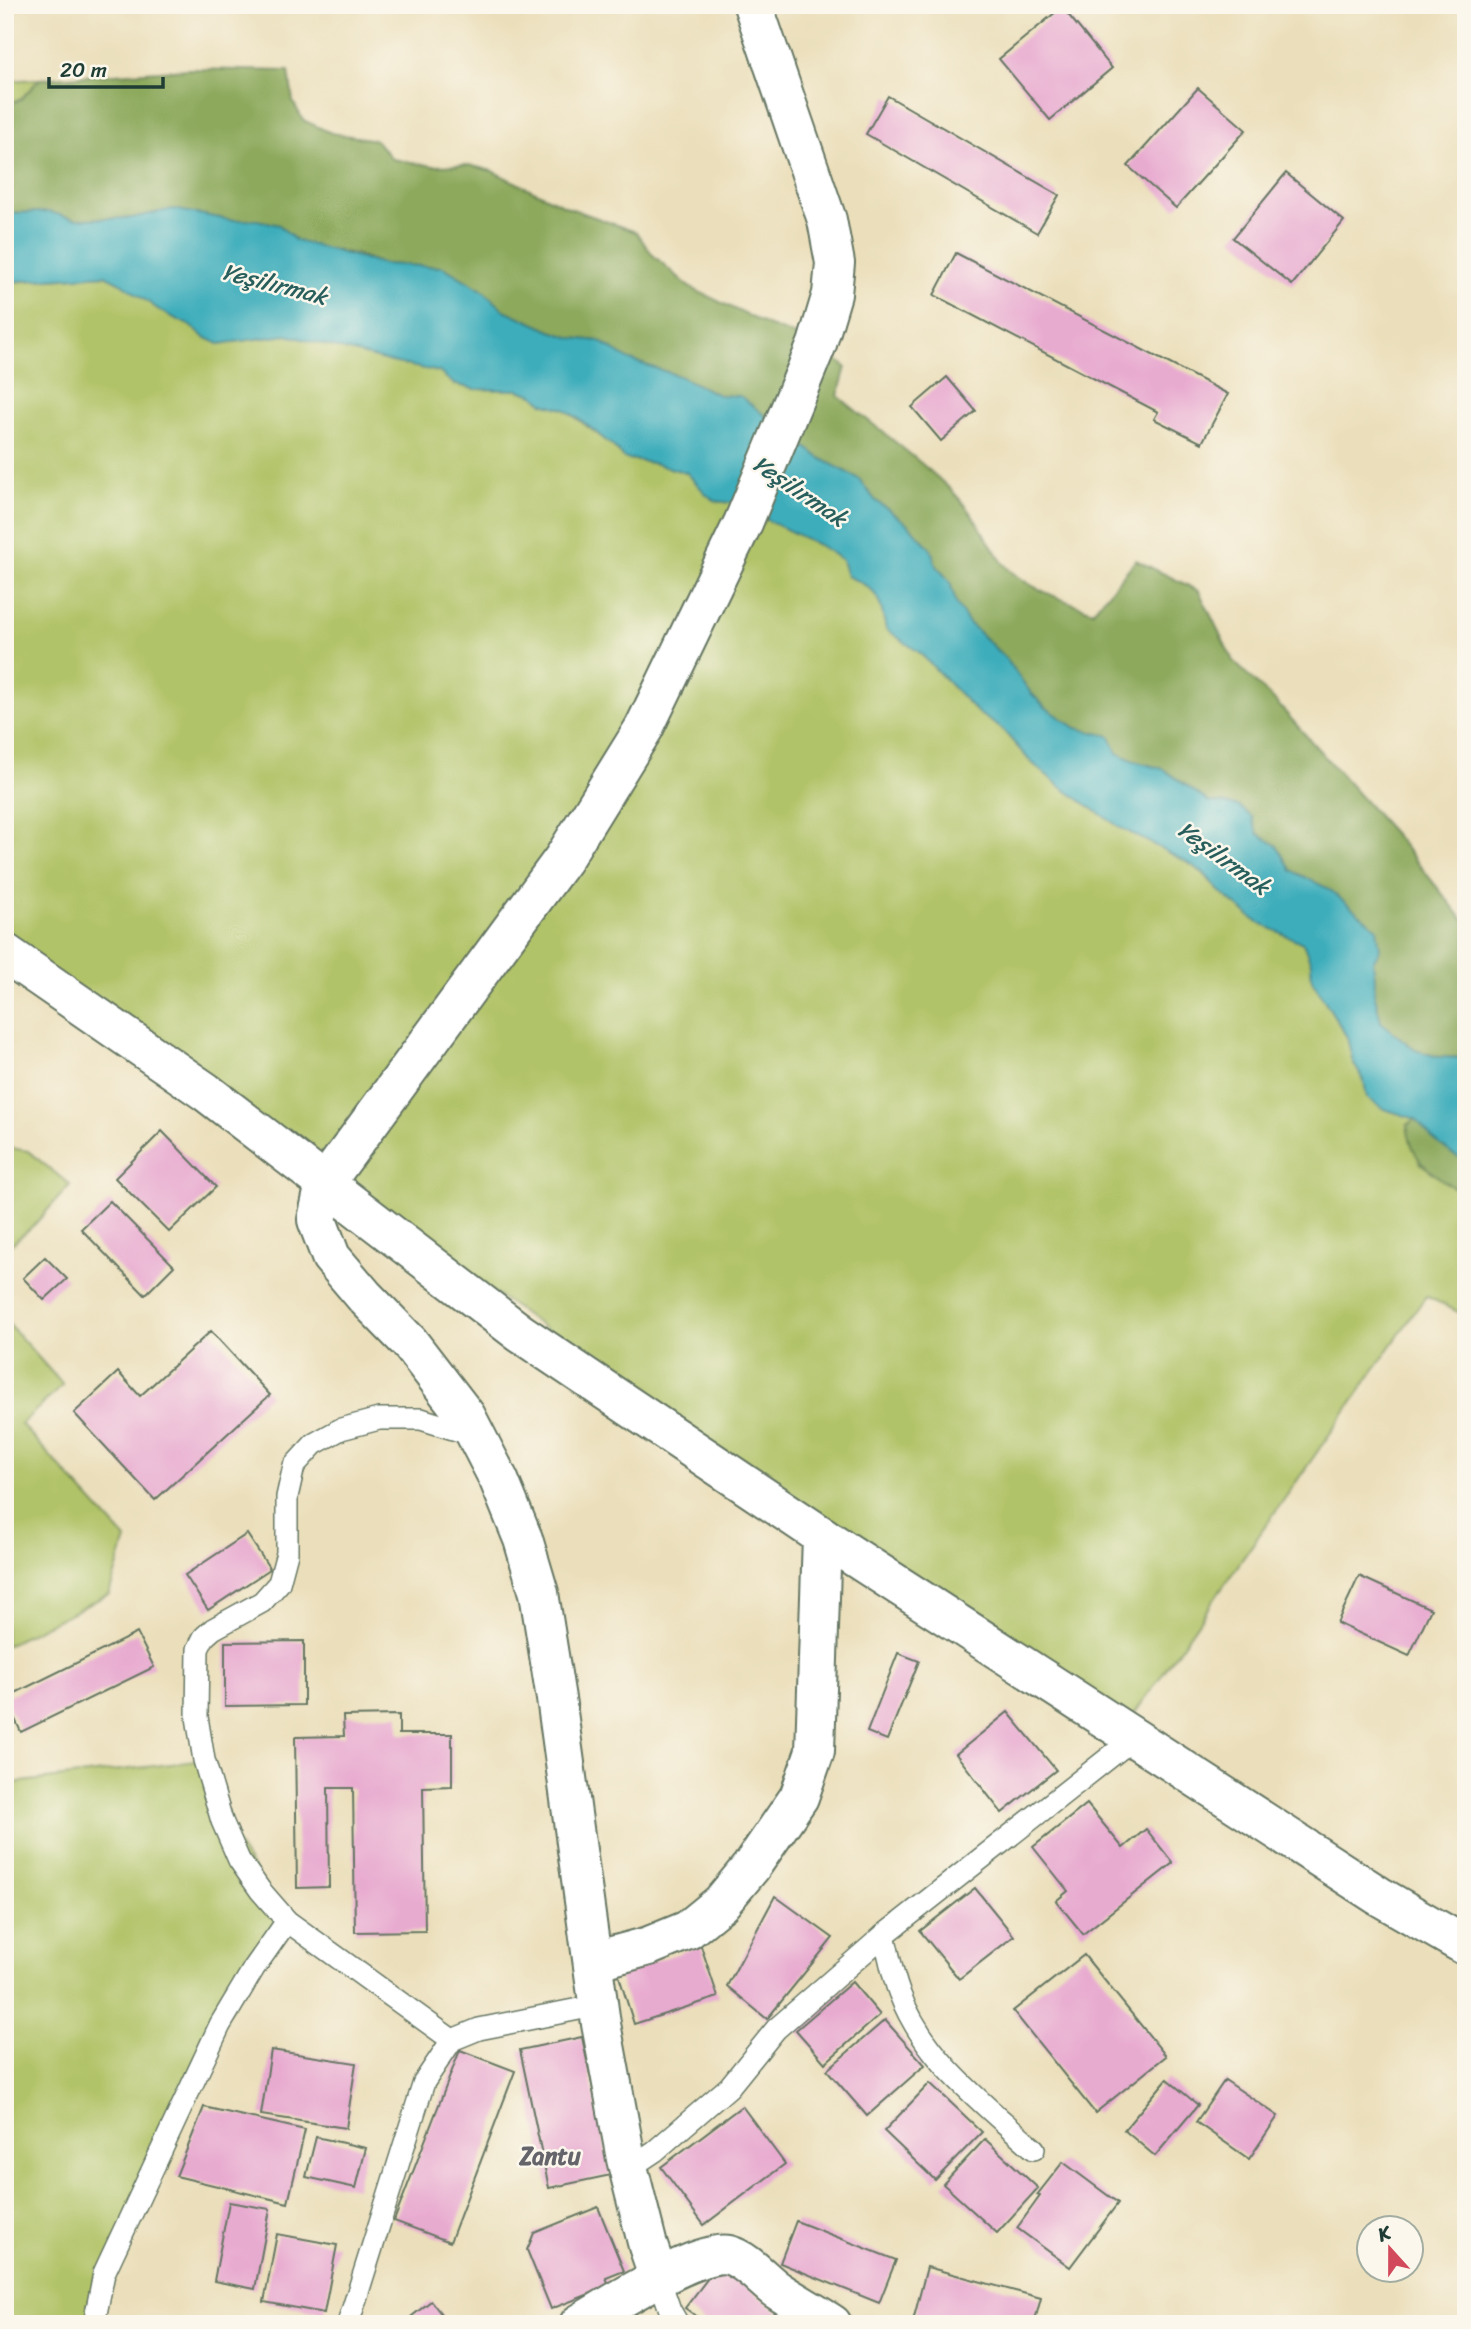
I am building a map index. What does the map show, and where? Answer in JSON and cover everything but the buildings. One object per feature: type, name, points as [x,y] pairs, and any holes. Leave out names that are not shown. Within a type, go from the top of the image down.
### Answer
[{"type":"street","points":[[659,2278],[628,2169],[599,2005],[557,1706],[538,1593],[523,1539],[499,1480],[466,1416],[409,1342],[365,1297],[331,1256],[317,1220],[325,1183],[563,859],[644,728],[743,523],[817,344],[832,294],[835,263],[827,220],[753,5]]},
{"type":"street","points":[[5,953],[206,1092],[520,1333],[822,1536],[1379,1896],[1466,1946]]},
{"type":"street","points":[[594,1961],[649,1946],[688,1930],[721,1903],[751,1867],[799,1797],[816,1751],[822,1536]]},
{"type":"street","points":[[579,2324],[659,2278],[705,2258],[729,2255],[832,2324]]},
{"type":"lane","points":[[452,2040],[287,1921],[239,1860],[222,1821],[204,1760],[197,1717],[198,1649],[204,1637],[213,1629],[262,1602],[279,1583],[287,1553],[287,1497],[293,1466],[314,1444],[341,1429],[379,1419],[421,1419],[476,1436]]},
{"type":"lane","points":[[628,2169],[655,2151],[729,2087],[776,2029],[884,1935],[1134,1738]]},
{"type":"lane","points":[[94,2324],[104,2273],[220,2025],[254,1968],[287,1921]]},
{"type":"lane","points":[[884,1935],[899,1992],[919,2034],[951,2075],[1034,2149]]},
{"type":"lane","points":[[348,2324],[424,2081],[452,2040],[479,2029],[599,2005]]},
{"type":"lane","points":[[659,2278],[678,2324]]},
{"type":"green space","points":[[190,69],[289,71],[293,102],[303,120],[331,133],[376,140],[392,159],[433,166],[469,165],[492,171],[567,207],[636,232],[653,255],[689,287],[767,325],[817,344],[846,367],[838,396],[950,489],[972,515],[1003,563],[1032,586],[1093,611],[1136,560],[1199,591],[1233,661],[1276,702],[1395,835],[1466,923],[1466,1058],[1438,1057],[1415,1050],[1381,1022],[1374,992],[1373,962],[1327,888],[1292,871],[1277,846],[1256,833],[1252,817],[1225,803],[1209,802],[1163,769],[1117,753],[1109,736],[1076,728],[1045,707],[1006,659],[968,622],[956,603],[950,582],[936,565],[931,549],[909,525],[875,500],[859,479],[820,458],[740,397],[719,395],[679,376],[630,360],[599,341],[572,338],[551,331],[504,310],[482,290],[443,267],[383,264],[355,254],[320,248],[295,240],[279,225],[257,220],[230,220],[173,209],[132,218],[76,219],[49,212],[5,213],[5,104],[20,100],[40,79]]},
{"type":"green space","points":[[40,79],[20,100],[5,104],[5,81]]},
{"type":"green space","points":[[105,275],[162,312],[219,344],[287,335],[440,372],[454,384],[474,389],[518,390],[534,395],[543,403],[564,409],[613,446],[624,458],[687,473],[716,501],[732,503],[819,545],[842,560],[847,576],[866,585],[876,595],[886,629],[920,653],[978,713],[1002,729],[1030,761],[1061,787],[1121,828],[1187,862],[1257,922],[1303,943],[1311,963],[1312,980],[1347,1037],[1353,1062],[1364,1081],[1367,1097],[1385,1109],[1416,1119],[1420,1163],[1466,1196],[1466,1316],[1426,1296],[1123,1730],[5,953],[5,300],[13,282]]},
{"type":"green space","points":[[1416,1119],[1451,1152],[1466,1160],[1466,1196],[1435,1175],[1414,1151],[1407,1125]]},
{"type":"green space","points":[[5,1147],[28,1151],[70,1185],[35,1224],[5,1250]]},
{"type":"green space","points":[[5,1320],[63,1385],[21,1424],[126,1539],[109,1594],[5,1646]]},
{"type":"green space","points":[[204,1760],[222,1821],[287,1921],[220,2025],[94,2324],[5,2324],[5,1784]]},
{"type":"water","name":"Yeşilırmak","points":[[173,209],[230,220],[257,220],[279,225],[295,240],[383,264],[443,267],[482,290],[504,310],[551,331],[572,338],[599,341],[630,360],[679,376],[719,395],[740,396],[820,458],[859,479],[875,500],[909,525],[931,549],[936,565],[950,582],[956,603],[968,622],[1006,659],[1045,707],[1076,728],[1110,736],[1117,753],[1163,769],[1209,802],[1238,806],[1252,817],[1257,833],[1277,846],[1292,871],[1327,888],[1377,928],[1380,949],[1373,962],[1374,992],[1381,1022],[1415,1050],[1438,1057],[1466,1058],[1466,1160],[1452,1154],[1432,1138],[1416,1119],[1384,1109],[1367,1098],[1364,1081],[1353,1062],[1347,1037],[1312,980],[1311,963],[1303,943],[1257,922],[1218,890],[1204,873],[1121,828],[1061,787],[1030,761],[1002,729],[978,713],[920,653],[886,629],[876,595],[866,585],[847,576],[842,560],[819,545],[732,503],[716,501],[687,473],[624,458],[578,418],[564,409],[543,403],[534,395],[519,390],[474,389],[454,384],[439,372],[287,335],[219,344],[162,312],[105,275],[5,282],[5,213],[49,212],[76,219],[132,218]]},
{"type":"district","name":"Zantu","points":[[550,2156]]}]
